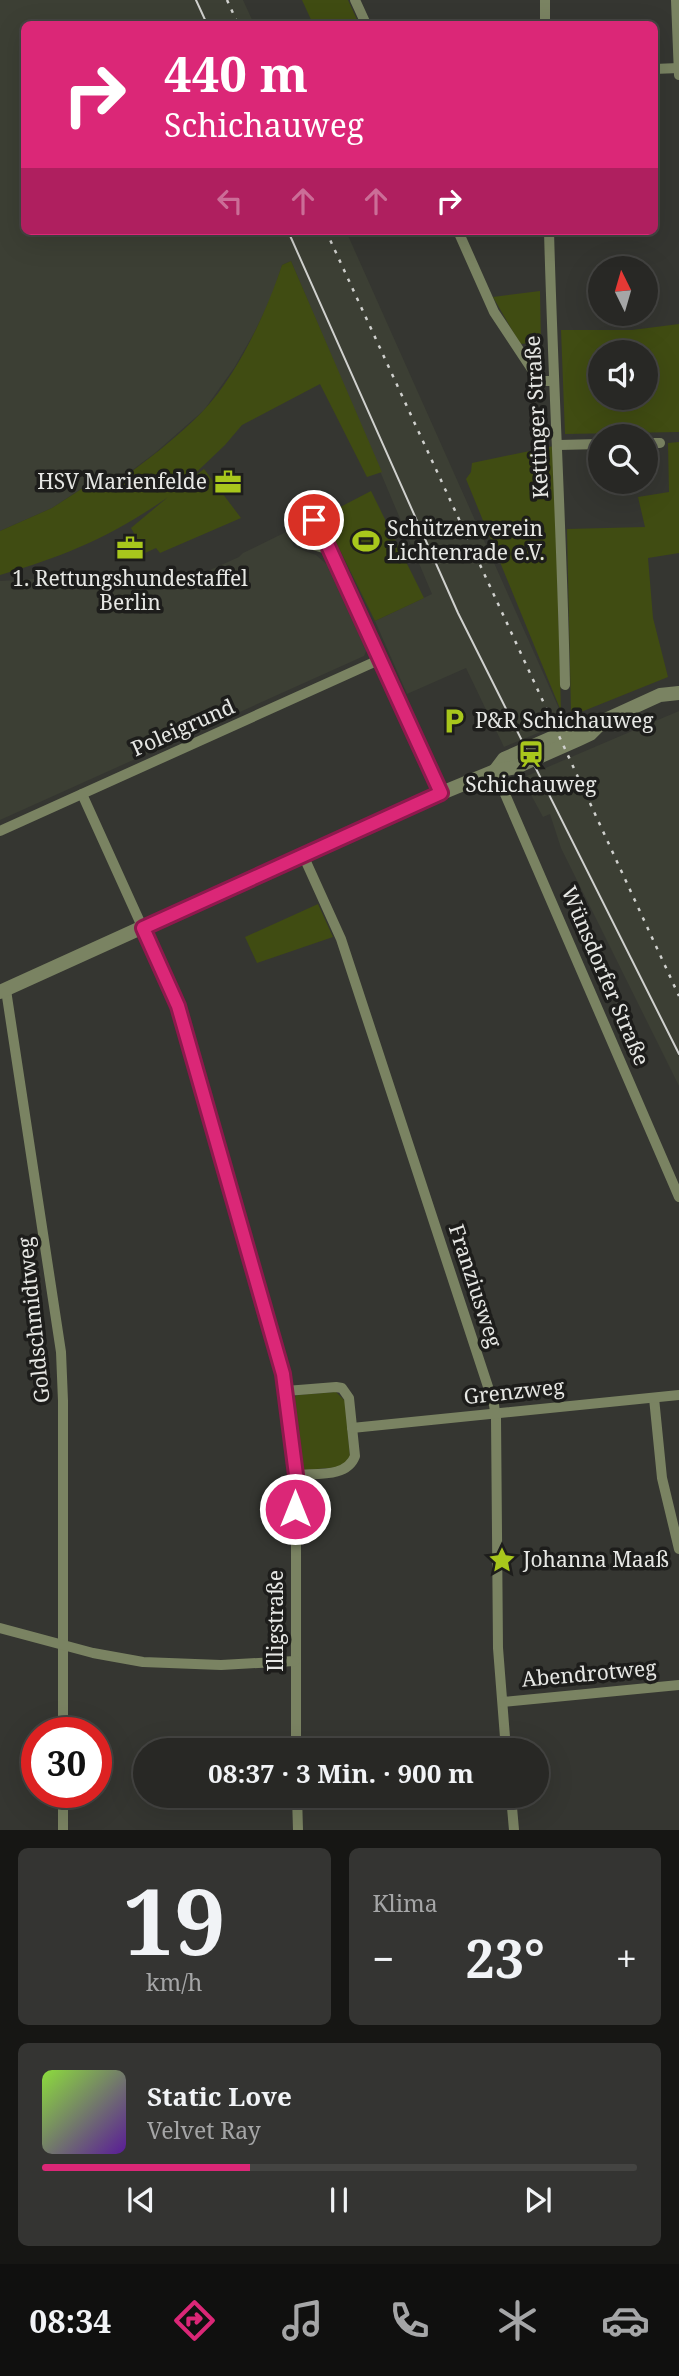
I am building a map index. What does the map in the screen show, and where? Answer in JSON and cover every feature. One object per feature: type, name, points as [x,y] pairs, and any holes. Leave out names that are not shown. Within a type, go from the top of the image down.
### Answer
[{"type":"street","points":[[355,0],[365,21]]},
{"type":"street","points":[[545,0],[545,21]]},
{"type":"street","points":[[676,0],[679,75]]},
{"type":"street","points":[[658,69],[679,68]]},
{"type":"street","points":[[460,235],[489,301],[506,331],[537,377],[542,381],[553,381]]},
{"type":"street","name":"Kettinger Straße","points":[[549,235],[553,381],[559,445],[565,685]]},
{"type":"street","points":[[559,445],[588,444]]},
{"type":"street","points":[[330,551],[441,793]]},
{"type":"street","name":"Poleigrund","points":[[0,831],[381,659]]},
{"type":"street","points":[[3,991],[441,793],[495,771],[509,770],[579,739],[590,734],[603,720],[660,695],[679,693]]},
{"type":"street","name":"Wünsdorfer Straße","points":[[495,771],[679,1197]]},
{"type":"street","name":"Illigstraße","points":[[82,794],[178,1006],[283,1374],[296,1475],[296,1738]]},
{"type":"street","name":"Franziusweg","points":[[303,855],[341,939],[495,1413],[498,1648],[505,1738]]},
{"type":"street","name":"Goldschmidtweg","points":[[3,991],[61,1352],[63,1717]]},
{"type":"street","points":[[286,1391],[336,1387],[342,1388],[349,1398],[355,1456],[349,1467],[338,1472],[296,1475]]},
{"type":"street","name":"Grenzweg","points":[[352,1428],[679,1395]]},
{"type":"street","points":[[653,1398],[662,1478],[679,1549]]},
{"type":"street","points":[[0,1628],[118,1659],[171,1665],[295,1661]]},
{"type":"street","name":"Abendrotweg","points":[[503,1702],[679,1685]]},
{"type":"street","points":[[63,1808],[63,1830]]},
{"type":"street","points":[[297,1808],[298,1830]]},
{"type":"street","points":[[512,1808],[514,1830]]},
{"type":"shaded area","points":[[0,0],[243,0],[253,21],[21,21],[21,235],[348,235],[565,722],[504,747],[466,668],[407,694],[375,621],[432,594],[291,261],[282,265],[273,294],[254,333],[234,368],[204,410],[155,453],[115,483],[102,475],[52,508],[0,531]]},
{"type":"shaded area","points":[[286,532],[294,547],[316,555],[331,568],[368,647],[364,656],[0,820],[0,581],[67,577],[174,586],[239,557]]},
{"type":"shaded area","points":[[679,711],[679,1086],[561,848],[550,814],[543,817],[522,778]]},
{"type":"green space","points":[[302,0],[348,0],[358,21],[312,21]]},
{"type":"green space","points":[[291,261],[382,472],[367,477],[320,384],[242,425],[183,485],[204,469],[241,518],[160,553],[156,548],[145,553],[131,528],[168,497],[128,523],[88,544],[0,575],[0,531],[52,508],[103,475],[116,483],[172,440],[216,397],[239,362],[259,322],[282,265]]},
{"type":"green space","points":[[540,291],[541,342],[520,344],[493,297]]},
{"type":"green space","points":[[679,324],[679,432],[658,432],[658,424],[588,424],[588,434],[565,434],[561,330],[632,330]]},
{"type":"green space","points":[[679,442],[679,553],[648,558],[653,618],[668,677],[576,714],[571,711],[567,529],[645,527],[638,497],[669,492],[668,443]]},
{"type":"green space","points":[[554,446],[561,711],[466,479],[471,472],[472,463]]},
{"type":"green space","name":"Schützenverein Lichtenrade e.V.","points":[[371,491],[424,598],[375,621],[323,516]]},
{"type":"green space","points":[[318,904],[333,937],[257,963],[245,937]]},
{"type":"green space","points":[[336,1392],[345,1401],[350,1457],[341,1467],[303,1470],[294,1397]]},
{"type":"tram line","points":[[196,0],[206,21]]},
{"type":"tram line","points":[[290,235],[458,613],[679,1054]]},
{"type":"railway","points":[[227,0],[237,21]]},
{"type":"railway","points":[[328,235],[679,996]]},
{"type":"place","name":"HSV Marienfelde","points":[[228,482]]},
{"type":"place","name":"Schützenverein Lichtenrade e.V.","points":[[366,541]]},
{"type":"place","name":"1. Rettungshundestaffel Berlin","points":[[130,548]]},
{"type":"place","name":"P&R Schichauweg","points":[[454,721]]},
{"type":"place","name":"Schichauweg","points":[[531,754]]},
{"type":"place","name":"Johanna Maaß","points":[[502,1560]]},
{"type":"route","points":[[295,1509],[296,1475],[283,1374],[178,1006],[143,928],[441,793],[367,627],[314,520]]}]
